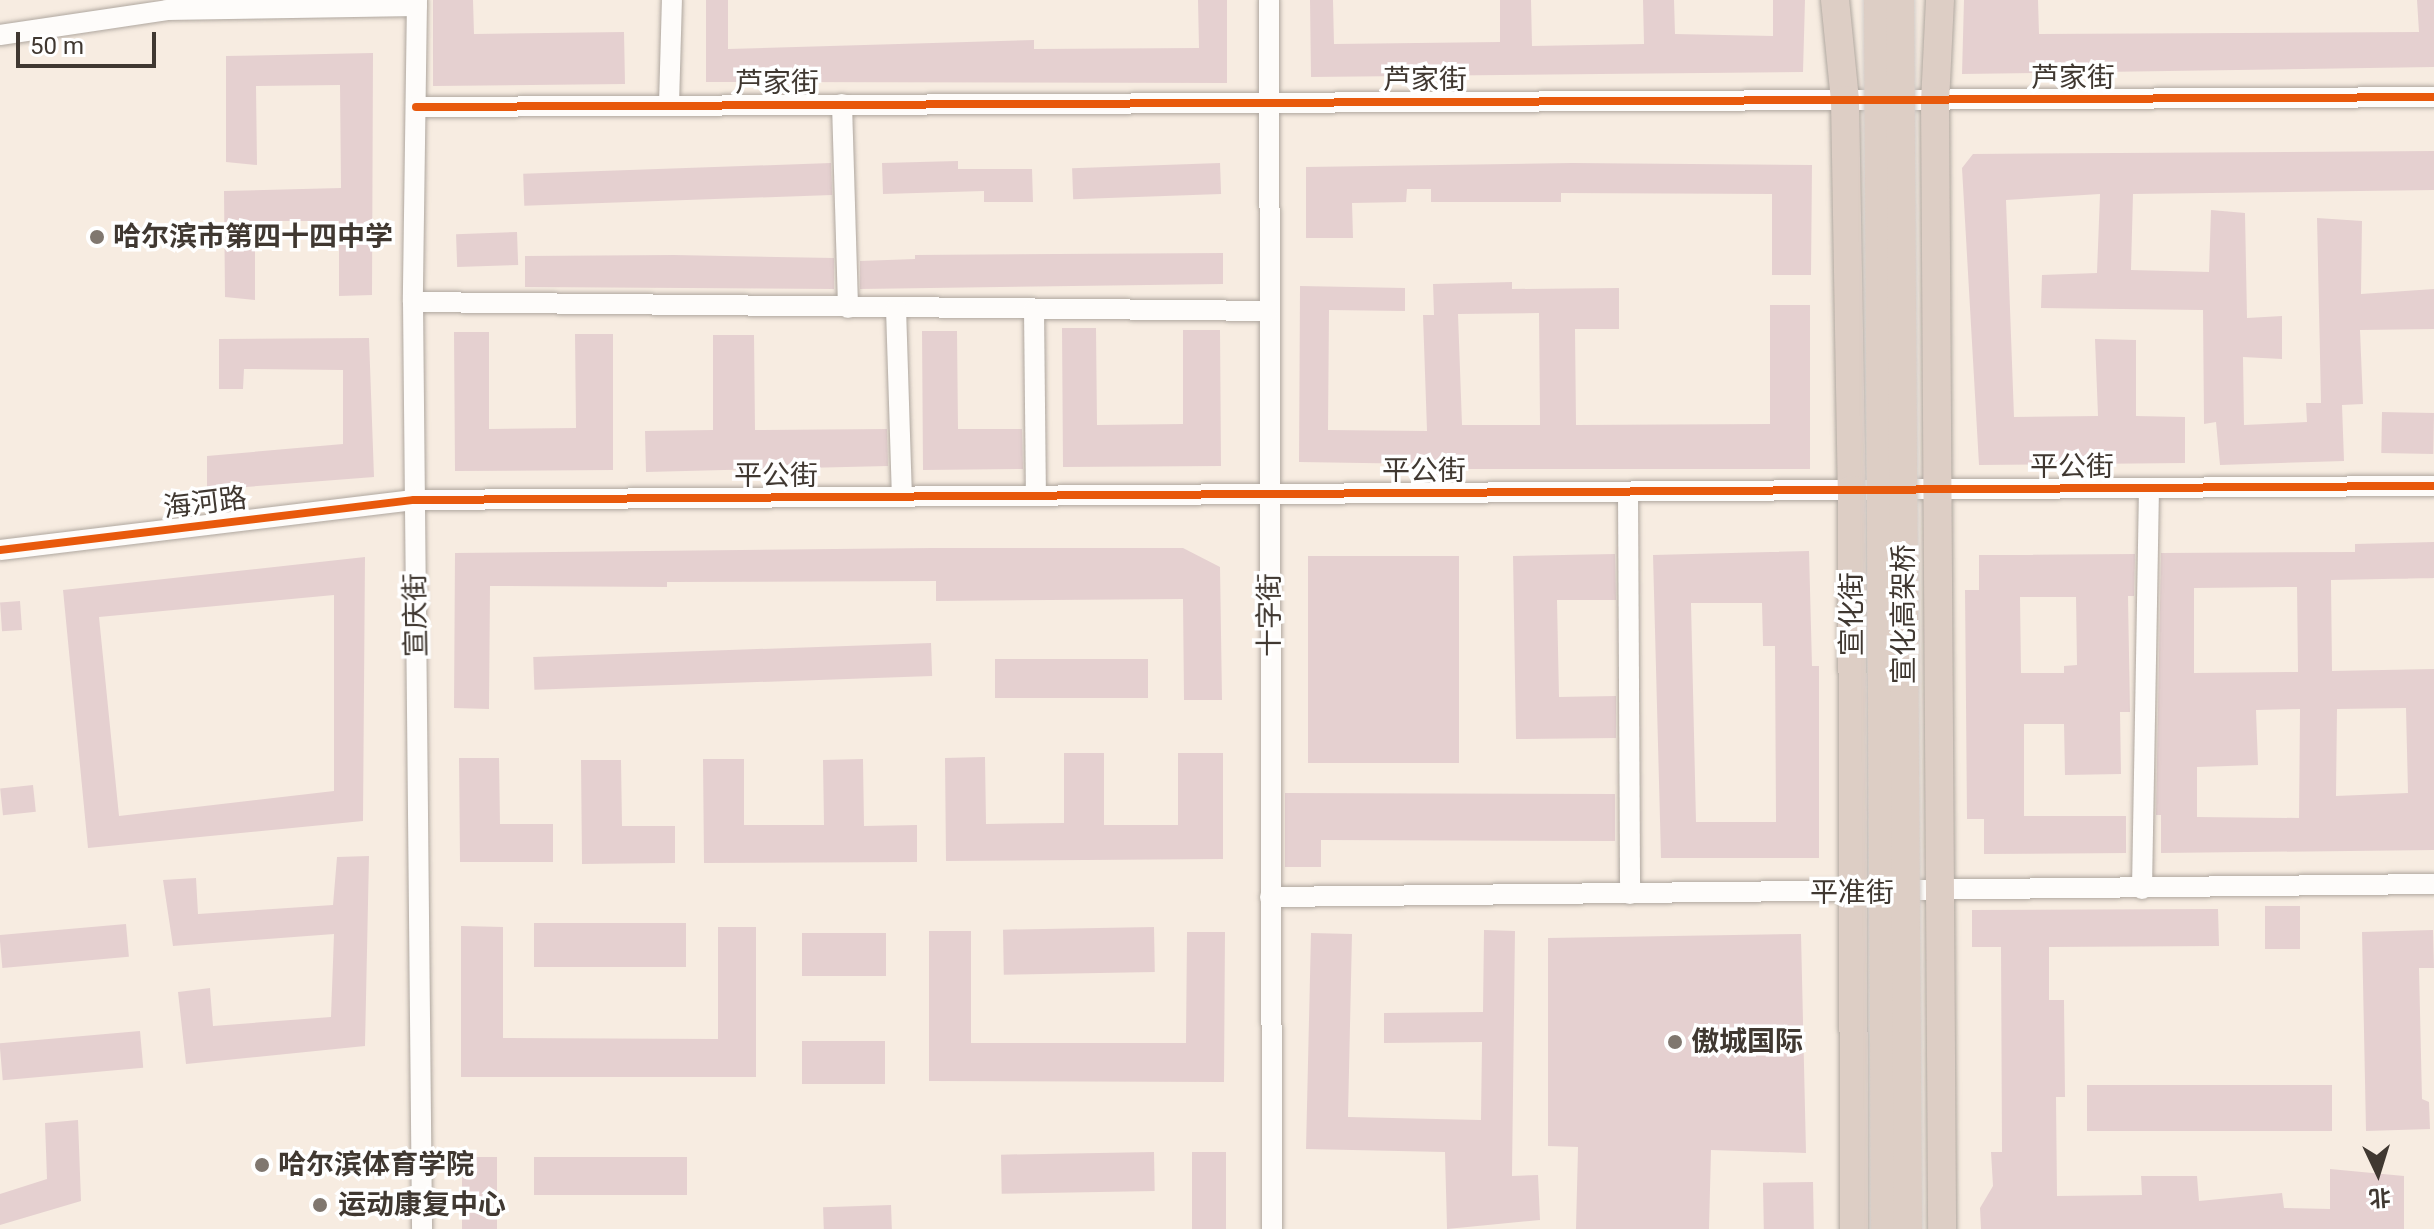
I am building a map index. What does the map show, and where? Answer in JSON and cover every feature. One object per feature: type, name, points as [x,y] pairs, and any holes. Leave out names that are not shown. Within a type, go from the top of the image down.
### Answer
[{"type":"highway","name":"宣化街","points":[[1835,0],[1845,100],[1852,490],[1854,1229]]},
{"type":"highway","points":[[1845,100],[1852,0]]},
{"type":"highway","name":"宣化高架桥","points":[[1878,0],[1885,1229]]},
{"type":"highway","name":"宣化高架桥","points":[[1900,0],[1908,1229]]},
{"type":"highway","points":[[1924,0],[1935,101]]},
{"type":"highway","points":[[1940,0],[1935,101],[1942,1229]]},
{"type":"street","points":[[669,105],[672,0]]},
{"type":"street","name":"十字街","points":[[1269,0],[1272,1229]]},
{"type":"street","points":[[0,35],[167,10],[417,3]]},
{"type":"street","name":"宣庆街","points":[[417,3],[413,302],[422,1229]]},
{"type":"street","name":"芦家街","points":[[416,107],[2434,97]]},
{"type":"street","points":[[842,104],[848,308]]},
{"type":"street","points":[[413,302],[1268,311]]},
{"type":"street","points":[[896,308],[902,497]]},
{"type":"street","points":[[1034,309],[1036,496]]},
{"type":"street","name":"平公街","points":[[414,500],[2434,486]]},
{"type":"street","points":[[2142,889],[2149,488]]},
{"type":"street","points":[[1628,492],[1630,894]]},
{"type":"street","name":"海河路","points":[[0,550],[414,500]]},
{"type":"street","name":"平准街","points":[[1270,897],[1852,894],[2434,884]]},
{"type":"building","points":[[433,0],[473,0],[474,34],[624,32],[625,84],[433,86]]},
{"type":"building","points":[[706,0],[728,0],[728,49],[1034,40],[1034,49],[1199,48],[1198,0],[1227,0],[1227,83],[706,82]]},
{"type":"building","points":[[1310,0],[1333,0],[1334,44],[1500,42],[1500,0],[1531,0],[1532,46],[1644,44],[1643,0],[1674,0],[1675,34],[1773,36],[1773,0],[1805,0],[1803,72],[1311,77]]},
{"type":"building","points":[[1964,0],[2038,0],[2039,34],[2419,32],[2417,0],[2434,0],[2434,67],[1962,74]]},
{"type":"building","points":[[373,53],[372,295],[339,296],[339,221],[255,221],[255,300],[225,297],[224,191],[341,188],[340,85],[256,86],[257,165],[226,162],[226,56]]},
{"type":"building","points":[[2434,151],[2434,190],[2133,194],[2131,270],[2209,272],[2211,210],[2245,213],[2247,318],[2282,316],[2282,359],[2243,357],[2244,425],[2307,422],[2306,403],[2321,403],[2317,218],[2362,221],[2361,294],[2434,289],[2434,329],[2360,330],[2363,404],[2342,405],[2344,461],[2220,465],[2216,422],[2204,424],[2203,310],[2041,308],[2042,275],[2097,273],[2100,194],[2006,200],[2014,417],[2098,416],[2095,339],[2136,340],[2136,416],[2185,417],[2185,463],[1979,465],[1962,168],[1973,154]]},
{"type":"building","points":[[958,161],[958,169],[1032,169],[1033,202],[984,202],[984,191],[883,194],[882,163]]},
{"type":"building","points":[[831,163],[832,195],[524,206],[523,174]]},
{"type":"building","points":[[1220,163],[1221,194],[1073,199],[1072,168]]},
{"type":"building","points":[[1572,163],[1812,165],[1811,275],[1772,275],[1772,194],[1561,193],[1561,202],[1431,202],[1431,189],[1407,189],[1406,202],[1352,203],[1353,238],[1306,238],[1306,167]]},
{"type":"building","points":[[517,232],[518,265],[457,267],[456,234]]},
{"type":"building","points":[[1223,253],[1223,284],[860,289],[860,261],[915,259],[915,255]]},
{"type":"building","points":[[525,256],[834,258],[834,289],[525,287]]},
{"type":"building","points":[[1512,282],[1512,289],[1619,288],[1619,329],[1575,329],[1576,425],[1770,424],[1770,305],[1810,305],[1810,469],[1427,469],[1427,464],[1299,462],[1300,286],[1405,288],[1405,311],[1329,310],[1328,430],[1427,431],[1423,315],[1434,315],[1433,284]],"holes":[[[1539,313],[1540,425],[1462,425],[1458,314]]]},
{"type":"building","points":[[1062,328],[1096,328],[1097,425],[1183,424],[1183,330],[1220,330],[1221,466],[1063,467]]},
{"type":"building","points":[[922,331],[957,331],[958,429],[1022,429],[1023,469],[923,470]]},
{"type":"building","points":[[454,332],[489,332],[489,429],[576,428],[575,334],[613,334],[613,470],[455,471]]},
{"type":"building","points":[[713,335],[754,335],[755,430],[887,429],[888,466],[646,472],[645,431],[713,430]]},
{"type":"building","points":[[369,338],[374,477],[207,490],[207,456],[343,444],[343,370],[244,369],[243,389],[219,389],[219,339]]},
{"type":"building","points":[[2382,412],[2434,413],[2433,454],[2381,453]]},
{"type":"building","points":[[2434,542],[2434,578],[2331,580],[2332,671],[2434,669],[2434,850],[2161,853],[2161,815],[2156,815],[2161,553],[2355,552],[2355,544]],"holes":[[[2297,587],[2298,672],[2194,673],[2194,588]],[[2406,708],[2408,793],[2336,796],[2337,709]],[[2300,709],[2299,818],[2197,817],[2197,767],[2258,765],[2256,710]]]},
{"type":"building","points":[[1183,548],[1220,567],[1222,700],[1184,700],[1183,599],[936,601],[936,581],[667,582],[667,587],[490,586],[489,709],[454,708],[455,553]]},
{"type":"building","points":[[1809,551],[1812,666],[1819,666],[1819,858],[1661,858],[1653,555]],"holes":[[[1691,603],[1762,603],[1763,646],[1775,646],[1776,822],[1696,822]]]},
{"type":"building","points":[[1615,554],[1616,600],[1557,600],[1559,697],[1616,696],[1616,738],[1516,739],[1513,556]]},
{"type":"building","points":[[2135,554],[2134,596],[2128,596],[2130,712],[2120,712],[2121,774],[2065,775],[2064,724],[2024,724],[2024,816],[2126,816],[2126,853],[1984,854],[1984,819],[1967,819],[1965,590],[1979,590],[1979,555]],"holes":[[[2020,597],[2076,597],[2077,665],[2064,666],[2064,673],[2021,673]]]},
{"type":"building","points":[[1308,556],[1459,556],[1459,763],[1308,763]]},
{"type":"building","points":[[365,557],[363,821],[88,848],[63,590]],"holes":[[[334,595],[334,791],[119,816],[99,617]]]},
{"type":"building","points":[[20,601],[22,630],[2,631],[0,602]]},
{"type":"building","points":[[931,643],[932,676],[534,690],[533,657]]},
{"type":"building","points":[[995,659],[1148,659],[1148,698],[995,698]]},
{"type":"building","points":[[1064,753],[1104,753],[1104,825],[1178,825],[1178,753],[1223,753],[1223,859],[946,861],[945,758],[985,757],[986,824],[1064,823]]},
{"type":"building","points":[[459,758],[499,758],[500,824],[553,824],[553,862],[460,862]]},
{"type":"building","points":[[703,759],[744,759],[744,825],[824,825],[823,760],[863,759],[864,826],[917,825],[917,862],[704,863]]},
{"type":"building","points":[[581,760],[621,760],[622,826],[675,826],[675,863],[582,864]]},
{"type":"building","points":[[33,785],[36,812],[3,815],[0,788]]},
{"type":"building","points":[[1285,793],[1615,794],[1615,841],[1321,840],[1321,867],[1285,867]]},
{"type":"building","points":[[369,856],[365,1046],[186,1064],[178,992],[210,988],[213,1026],[331,1017],[334,934],[173,946],[163,880],[196,878],[198,914],[333,905],[337,857]]},
{"type":"building","points":[[2265,906],[2300,906],[2300,949],[2265,949]]},
{"type":"building","points":[[2218,909],[2219,946],[2049,947],[2049,1000],[2064,1000],[2065,1097],[2056,1097],[2057,1196],[2142,1195],[2141,1176],[2197,1176],[2199,1201],[2282,1193],[2284,1208],[2330,1209],[2330,1169],[2404,1176],[2404,1229],[1981,1229],[1980,1208],[1993,1186],[1991,1152],[2002,1152],[2001,947],[1972,947],[1972,910]]},
{"type":"building","points":[[534,923],[686,923],[686,967],[534,967]]},
{"type":"building","points":[[126,924],[129,957],[2,968],[0,935]]},
{"type":"building","points":[[461,926],[503,927],[503,1038],[718,1039],[718,927],[756,927],[756,1077],[461,1077]]},
{"type":"building","points":[[1154,927],[1155,972],[1004,975],[1003,930]]},
{"type":"building","points":[[1484,930],[1515,931],[1512,1176],[1538,1175],[1540,1220],[1447,1229],[1445,1152],[1306,1149],[1311,933],[1352,934],[1348,1117],[1481,1120],[1482,1042],[1384,1043],[1384,1013],[1483,1012]]},
{"type":"building","points":[[2433,930],[2434,968],[2419,968],[2422,1099],[2429,1102],[2430,1129],[2366,1131],[2362,932]]},
{"type":"building","points":[[929,931],[971,931],[971,1043],[1186,1043],[1187,932],[1225,932],[1224,1082],[929,1081]]},
{"type":"building","points":[[802,933],[886,933],[886,976],[802,976]]},
{"type":"building","name":"傲城国际","points":[[1801,934],[1806,1153],[1711,1150],[1709,1229],[1576,1229],[1578,1147],[1548,1146],[1548,938]]},
{"type":"building","points":[[140,1031],[143,1068],[3,1080],[0,1043]]},
{"type":"building","points":[[802,1041],[885,1041],[885,1084],[802,1084]]},
{"type":"building","points":[[2087,1085],[2332,1085],[2332,1131],[2087,1131]]},
{"type":"building","points":[[78,1120],[81,1201],[0,1225],[0,1194],[47,1179],[45,1123]]},
{"type":"building","points":[[1154,1152],[1155,1191],[1002,1194],[1001,1155]]},
{"type":"building","points":[[1192,1152],[1226,1152],[1226,1229],[1192,1229]]},
{"type":"building","points":[[462,1157],[497,1157],[497,1229],[462,1229]]},
{"type":"building","points":[[534,1157],[687,1157],[687,1195],[534,1195]]},
{"type":"building","points":[[1813,1182],[1814,1229],[1764,1229],[1763,1183]]},
{"type":"building","points":[[891,1205],[892,1229],[824,1229],[823,1207]]},
{"type":"cycle path","points":[[416,107],[2434,97]]},
{"type":"cycle path","points":[[0,550],[414,500],[2434,486]]},
{"type":"place","name":"哈尔滨市第四十四中学","points":[[97,237]]},
{"type":"place","name":"傲城国际","points":[[1675,1042]]},
{"type":"place","name":"哈尔滨体育学院","points":[[262,1165]]},
{"type":"place","name":"运动康复中心","points":[[320,1205]]}]
